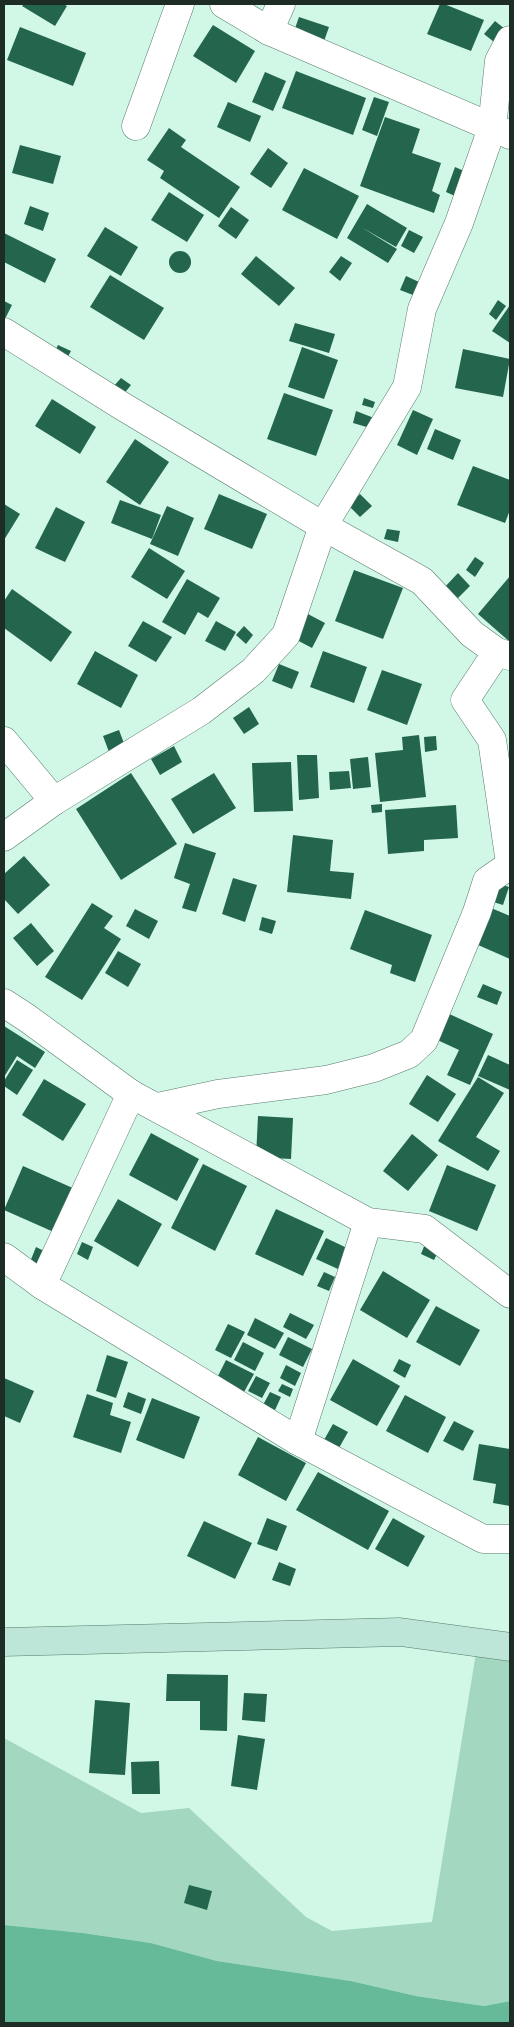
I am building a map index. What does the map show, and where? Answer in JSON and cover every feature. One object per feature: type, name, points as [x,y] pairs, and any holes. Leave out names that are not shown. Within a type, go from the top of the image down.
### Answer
[{"type":"street","points":[[136,126],[180,4]]},
{"type":"street","points":[[224,4],[269,31],[501,131]]},
{"type":"street","points":[[269,31],[282,4]]},
{"type":"street","points":[[4,837],[54,801],[201,711],[253,671],[286,635],[323,526],[407,388],[422,308],[501,131],[499,61],[510,40]]},
{"type":"street","points":[[4,332],[122,406],[323,526],[422,581],[472,634],[504,654],[465,700],[492,740],[510,864],[487,881],[477,912],[424,1040],[409,1054],[374,1068],[326,1080],[218,1094],[158,1107]]},
{"type":"street","points":[[4,741],[54,801]]},
{"type":"street","points":[[4,1003],[28,1018],[131,1094],[368,1222],[425,1229],[510,1294]]},
{"type":"street","points":[[42,1285],[131,1094]]},
{"type":"street","points":[[298,1441],[368,1222]]},
{"type":"street","points":[[4,1257],[42,1285],[298,1441],[483,1539],[510,1539]]},
{"type":"street","points":[[4,1642],[400,1632],[510,1647]]},
{"type":"shaded area","points":[[476,1653],[510,1657],[510,2001],[484,2006],[416,1996],[351,1981],[217,1961],[151,1943],[83,1933],[4,1925],[4,1738],[141,1813],[189,1808],[306,1917],[332,1931],[432,1922]]},
{"type":"shaded area","points":[[4,1925],[83,1933],[151,1943],[217,1961],[351,1981],[416,1996],[484,2006],[510,2001],[510,2023],[4,2023]]},
{"type":"building","points":[[24,4],[63,4],[67,6],[55,26],[22,6]]},
{"type":"building","points":[[440,4],[484,20],[471,51],[427,34]]},
{"type":"building","points":[[299,17],[329,27],[322,47],[292,37]]},
{"type":"building","points":[[495,21],[505,29],[494,42],[484,34]]},
{"type":"building","points":[[213,25],[255,51],[236,83],[193,56]]},
{"type":"building","points":[[20,27],[86,53],[73,86],[7,60]]},
{"type":"building","points":[[296,71],[366,98],[353,135],[282,108]]},
{"type":"building","points":[[265,72],[286,81],[273,111],[252,102]]},
{"type":"building","points":[[374,97],[389,102],[377,136],[362,130]]},
{"type":"building","points":[[228,102],[261,116],[250,142],[217,127]]},
{"type":"building","points":[[385,117],[420,129],[412,153],[441,163],[432,191],[440,195],[434,213],[360,186]]},
{"type":"building","points":[[169,128],[186,140],[181,147],[240,187],[219,218],[160,178],[164,171],[147,160]]},
{"type":"building","points":[[20,145],[61,156],[53,184],[12,173]]},
{"type":"building","points":[[268,148],[288,163],[271,188],[250,174]]},
{"type":"building","points":[[455,167],[464,171],[455,196],[446,192]]},
{"type":"building","points":[[304,168],[359,196],[337,239],[282,210]]},
{"type":"building","points":[[169,192],[204,215],[187,242],[151,220]]},
{"type":"building","points":[[367,204],[407,228],[396,247],[361,227],[397,249],[388,263],[347,238]]},
{"type":"building","points":[[30,206],[49,213],[43,231],[24,224]]},
{"type":"building","points":[[231,207],[249,220],[236,239],[218,226]]},
{"type":"building","points":[[105,227],[138,247],[121,276],[87,256]]},
{"type":"building","points":[[409,230],[423,237],[414,253],[401,246]]},
{"type":"building","points":[[4,233],[56,259],[45,283],[4,262]]},
{"type":"building","points":[[180,251],[188,254],[191,262],[188,270],[180,273],[172,270],[169,262],[172,254]]},
{"type":"building","points":[[256,256],[295,288],[279,306],[241,274]]},
{"type":"building","points":[[341,256],[352,263],[340,281],[329,272]]},
{"type":"building","points":[[110,275],[164,308],[144,340],[90,307]]},
{"type":"building","points":[[406,276],[419,282],[413,295],[400,290]]},
{"type":"building","points":[[498,300],[506,306],[496,320],[489,314]]},
{"type":"building","points":[[4,301],[12,305],[4,321]]},
{"type":"building","points":[[510,305],[510,343],[492,331]]},
{"type":"building","points":[[295,323],[335,334],[329,353],[289,341]]},
{"type":"building","points":[[58,345],[71,351],[64,364],[52,357]]},
{"type":"building","points":[[302,347],[338,360],[324,399],[288,387]]},
{"type":"building","points":[[463,349],[510,359],[503,397],[455,388]]},
{"type":"building","points":[[121,378],[131,385],[123,395],[113,387]]},
{"type":"building","points":[[284,393],[333,410],[316,456],[267,439]]},
{"type":"building","points":[[364,398],[375,402],[373,408],[362,405]]},
{"type":"building","points":[[52,399],[96,427],[80,454],[35,426]]},
{"type":"building","points":[[413,410],[433,419],[417,455],[397,445]]},
{"type":"building","points":[[356,411],[374,418],[370,428],[353,423]]},
{"type":"building","points":[[435,429],[461,440],[453,460],[427,449]]},
{"type":"building","points":[[135,439],[169,462],[140,505],[106,482]]},
{"type":"building","points":[[473,466],[510,480],[510,510],[505,523],[457,505]]},
{"type":"building","points":[[219,494],[267,514],[252,549],[204,529]]},
{"type":"building","points":[[360,494],[372,506],[360,517],[348,505]]},
{"type":"building","points":[[120,500],[161,515],[152,539],[111,523]]},
{"type":"building","points":[[4,504],[20,514],[4,540]]},
{"type":"building","points":[[167,506],[194,518],[178,556],[150,544]]},
{"type":"building","points":[[56,507],[85,522],[65,562],[35,548]]},
{"type":"building","points":[[387,529],[400,531],[398,542],[384,539]]},
{"type":"building","points":[[149,548],[185,571],[167,599],[131,577]]},
{"type":"building","points":[[475,557],[484,563],[475,577],[466,570]]},
{"type":"building","points":[[354,570],[403,588],[383,639],[335,621]]},
{"type":"building","points":[[458,573],[470,586],[455,601],[443,589]]},
{"type":"building","points":[[510,576],[510,642],[478,614]]},
{"type":"building","points":[[187,579],[220,598],[208,618],[198,612],[185,635],[162,622]]},
{"type":"building","points":[[12,589],[72,632],[51,662],[4,628],[4,601]]},
{"type":"building","points":[[306,613],[325,623],[312,648],[293,638]]},
{"type":"building","points":[[143,621],[172,637],[156,662],[128,646]]},
{"type":"building","points":[[216,621],[236,632],[225,651],[205,641]]},
{"type":"building","points":[[244,626],[253,635],[246,644],[236,635]]},
{"type":"building","points":[[95,651],[138,675],[121,708],[77,684]]},
{"type":"building","points":[[323,651],[367,667],[354,703],[310,687]]},
{"type":"building","points":[[279,664],[299,672],[292,689],[272,681]]},
{"type":"building","points":[[382,670],[422,684],[407,725],[367,710]]},
{"type":"building","points":[[249,707],[259,724],[244,734],[233,718]]},
{"type":"building","points":[[119,730],[125,746],[109,752],[103,736]]},
{"type":"building","points":[[419,735],[426,797],[380,802],[375,753],[403,750],[402,737]]},
{"type":"building","points":[[436,736],[437,750],[425,752],[424,737]]},
{"type":"building","points":[[174,746],[182,762],[160,775],[151,759]]},
{"type":"building","points":[[297,755],[317,755],[319,798],[299,800]]},
{"type":"building","points":[[368,757],[371,787],[353,789],[350,759]]},
{"type":"building","points":[[291,762],[293,811],[254,812],[252,763]]},
{"type":"building","points":[[349,771],[351,788],[330,790],[329,772]]},
{"type":"building","points":[[131,773],[177,844],[121,880],[76,809]]},
{"type":"building","points":[[214,773],[236,808],[193,834],[171,799]]},
{"type":"building","points":[[382,804],[382,812],[372,813],[371,805]]},
{"type":"building","points":[[456,805],[458,838],[424,840],[424,851],[388,854],[385,810]]},
{"type":"building","points":[[293,835],[333,840],[330,871],[354,873],[351,899],[287,892]]},
{"type":"building","points":[[185,843],[216,853],[196,912],[182,908],[190,884],[174,878]]},
{"type":"building","points":[[24,856],[50,885],[18,914],[4,899],[4,874]]},
{"type":"building","points":[[233,878],[257,885],[245,922],[222,914]]},
{"type":"building","points":[[496,883],[509,887],[503,905],[490,901]]},
{"type":"building","points":[[92,903],[113,916],[104,928],[121,939],[82,1000],[45,977]]},
{"type":"building","points":[[484,905],[510,916],[510,959],[469,941]]},
{"type":"building","points":[[135,909],[158,921],[149,939],[126,926]]},
{"type":"building","points":[[365,910],[432,935],[415,982],[390,973],[392,965],[350,949]]},
{"type":"building","points":[[262,917],[276,921],[272,934],[259,930]]},
{"type":"building","points":[[31,923],[54,951],[37,966],[13,938]]},
{"type":"building","points":[[118,951],[141,964],[128,987],[105,973]]},
{"type":"building","points":[[483,984],[502,992],[497,1005],[477,997]]},
{"type":"building","points":[[445,1012],[493,1034],[470,1085],[447,1075],[459,1050],[433,1038]]},
{"type":"building","points":[[4,1026],[45,1052],[35,1068],[17,1056],[4,1077]]},
{"type":"building","points":[[488,1055],[510,1065],[510,1090],[478,1076]]},
{"type":"building","points":[[17,1060],[33,1070],[17,1095],[4,1086],[4,1081]]},
{"type":"building","points":[[427,1075],[456,1094],[438,1122],[409,1104]]},
{"type":"building","points":[[478,1077],[504,1093],[476,1137],[500,1151],[488,1171],[438,1141]]},
{"type":"building","points":[[44,1079],[86,1104],[63,1141],[22,1115]]},
{"type":"building","points":[[258,1116],[293,1118],[291,1159],[256,1157]]},
{"type":"building","points":[[151,1133],[199,1159],[177,1201],[129,1175]]},
{"type":"building","points":[[412,1134],[438,1155],[408,1191],[383,1171]]},
{"type":"building","points":[[203,1164],[247,1186],[215,1251],[171,1228]]},
{"type":"building","points":[[447,1165],[496,1185],[477,1231],[429,1211]]},
{"type":"building","points":[[23,1166],[75,1189],[56,1233],[4,1210]]},
{"type":"building","points":[[118,1199],[162,1224],[138,1267],[94,1241]]},
{"type":"building","points":[[276,1209],[324,1231],[303,1276],[255,1254]]},
{"type":"building","points":[[326,1238],[347,1248],[338,1269],[316,1259]]},
{"type":"building","points":[[82,1242],[93,1247],[88,1260],[77,1254]]},
{"type":"building","points":[[425,1244],[439,1250],[434,1260],[421,1254]]},
{"type":"building","points":[[36,1247],[48,1253],[42,1267],[30,1262]]},
{"type":"building","points":[[383,1271],[430,1300],[407,1338],[360,1310]]},
{"type":"building","points":[[324,1272],[335,1277],[329,1291],[317,1286]]},
{"type":"building","points":[[436,1306],[480,1330],[460,1366],[416,1342]]},
{"type":"building","points":[[290,1313],[314,1325],[306,1339],[283,1327]]},
{"type":"building","points":[[255,1318],[284,1333],[275,1349],[247,1335]]},
{"type":"building","points":[[228,1324],[245,1332],[231,1358],[215,1350]]},
{"type":"building","points":[[288,1337],[312,1349],[303,1367],[279,1355]]},
{"type":"building","points":[[243,1342],[264,1353],[255,1371],[234,1360]]},
{"type":"building","points":[[107,1355],[128,1362],[116,1398],[96,1391]]},
{"type":"building","points":[[353,1359],[400,1386],[377,1426],[330,1400]]},
{"type":"building","points":[[399,1359],[411,1365],[405,1378],[393,1371]]},
{"type":"building","points":[[226,1360],[254,1374],[244,1392],[217,1378]]},
{"type":"building","points":[[286,1365],[301,1373],[295,1386],[280,1378]]},
{"type":"building","points":[[256,1376],[270,1383],[262,1398],[248,1391]]},
{"type":"building","points":[[4,1378],[34,1391],[20,1423],[4,1416]]},
{"type":"building","points":[[282,1384],[293,1389],[290,1397],[278,1391]]},
{"type":"building","points":[[128,1392],[146,1399],[141,1414],[123,1407]]},
{"type":"building","points":[[270,1392],[281,1397],[275,1410],[263,1405]]},
{"type":"building","points":[[87,1394],[113,1403],[110,1415],[131,1422],[121,1453],[73,1437]]},
{"type":"building","points":[[405,1395],[446,1417],[428,1453],[386,1431]]},
{"type":"building","points":[[152,1398],[200,1417],[184,1459],[136,1440]]},
{"type":"building","points":[[454,1421],[474,1431],[463,1451],[443,1441]]},
{"type":"building","points":[[333,1424],[348,1432],[339,1448],[324,1440]]},
{"type":"building","points":[[258,1437],[306,1463],[286,1501],[238,1475]]},
{"type":"building","points":[[479,1444],[510,1449],[510,1506],[493,1503],[496,1484],[473,1480]]},
{"type":"building","points":[[318,1472],[389,1511],[368,1550],[296,1510]]},
{"type":"building","points":[[267,1518],[287,1526],[277,1551],[257,1544]]},
{"type":"building","points":[[393,1518],[425,1536],[408,1567],[375,1549]]},
{"type":"building","points":[[204,1521],[252,1543],[235,1579],[187,1556]]},
{"type":"building","points":[[279,1562],[296,1569],[290,1586],[272,1580]]},
{"type":"building","points":[[167,1674],[228,1675],[227,1731],[200,1730],[200,1701],[166,1701]]},
{"type":"building","points":[[244,1693],[267,1694],[265,1722],[242,1720]]},
{"type":"building","points":[[95,1700],[130,1703],[125,1775],[89,1773]]},
{"type":"building","points":[[238,1735],[265,1739],[257,1790],[231,1786]]},
{"type":"building","points":[[159,1761],[160,1794],[132,1794],[131,1762]]},
{"type":"building","points":[[189,1885],[212,1891],[207,1910],[184,1903]]}]
